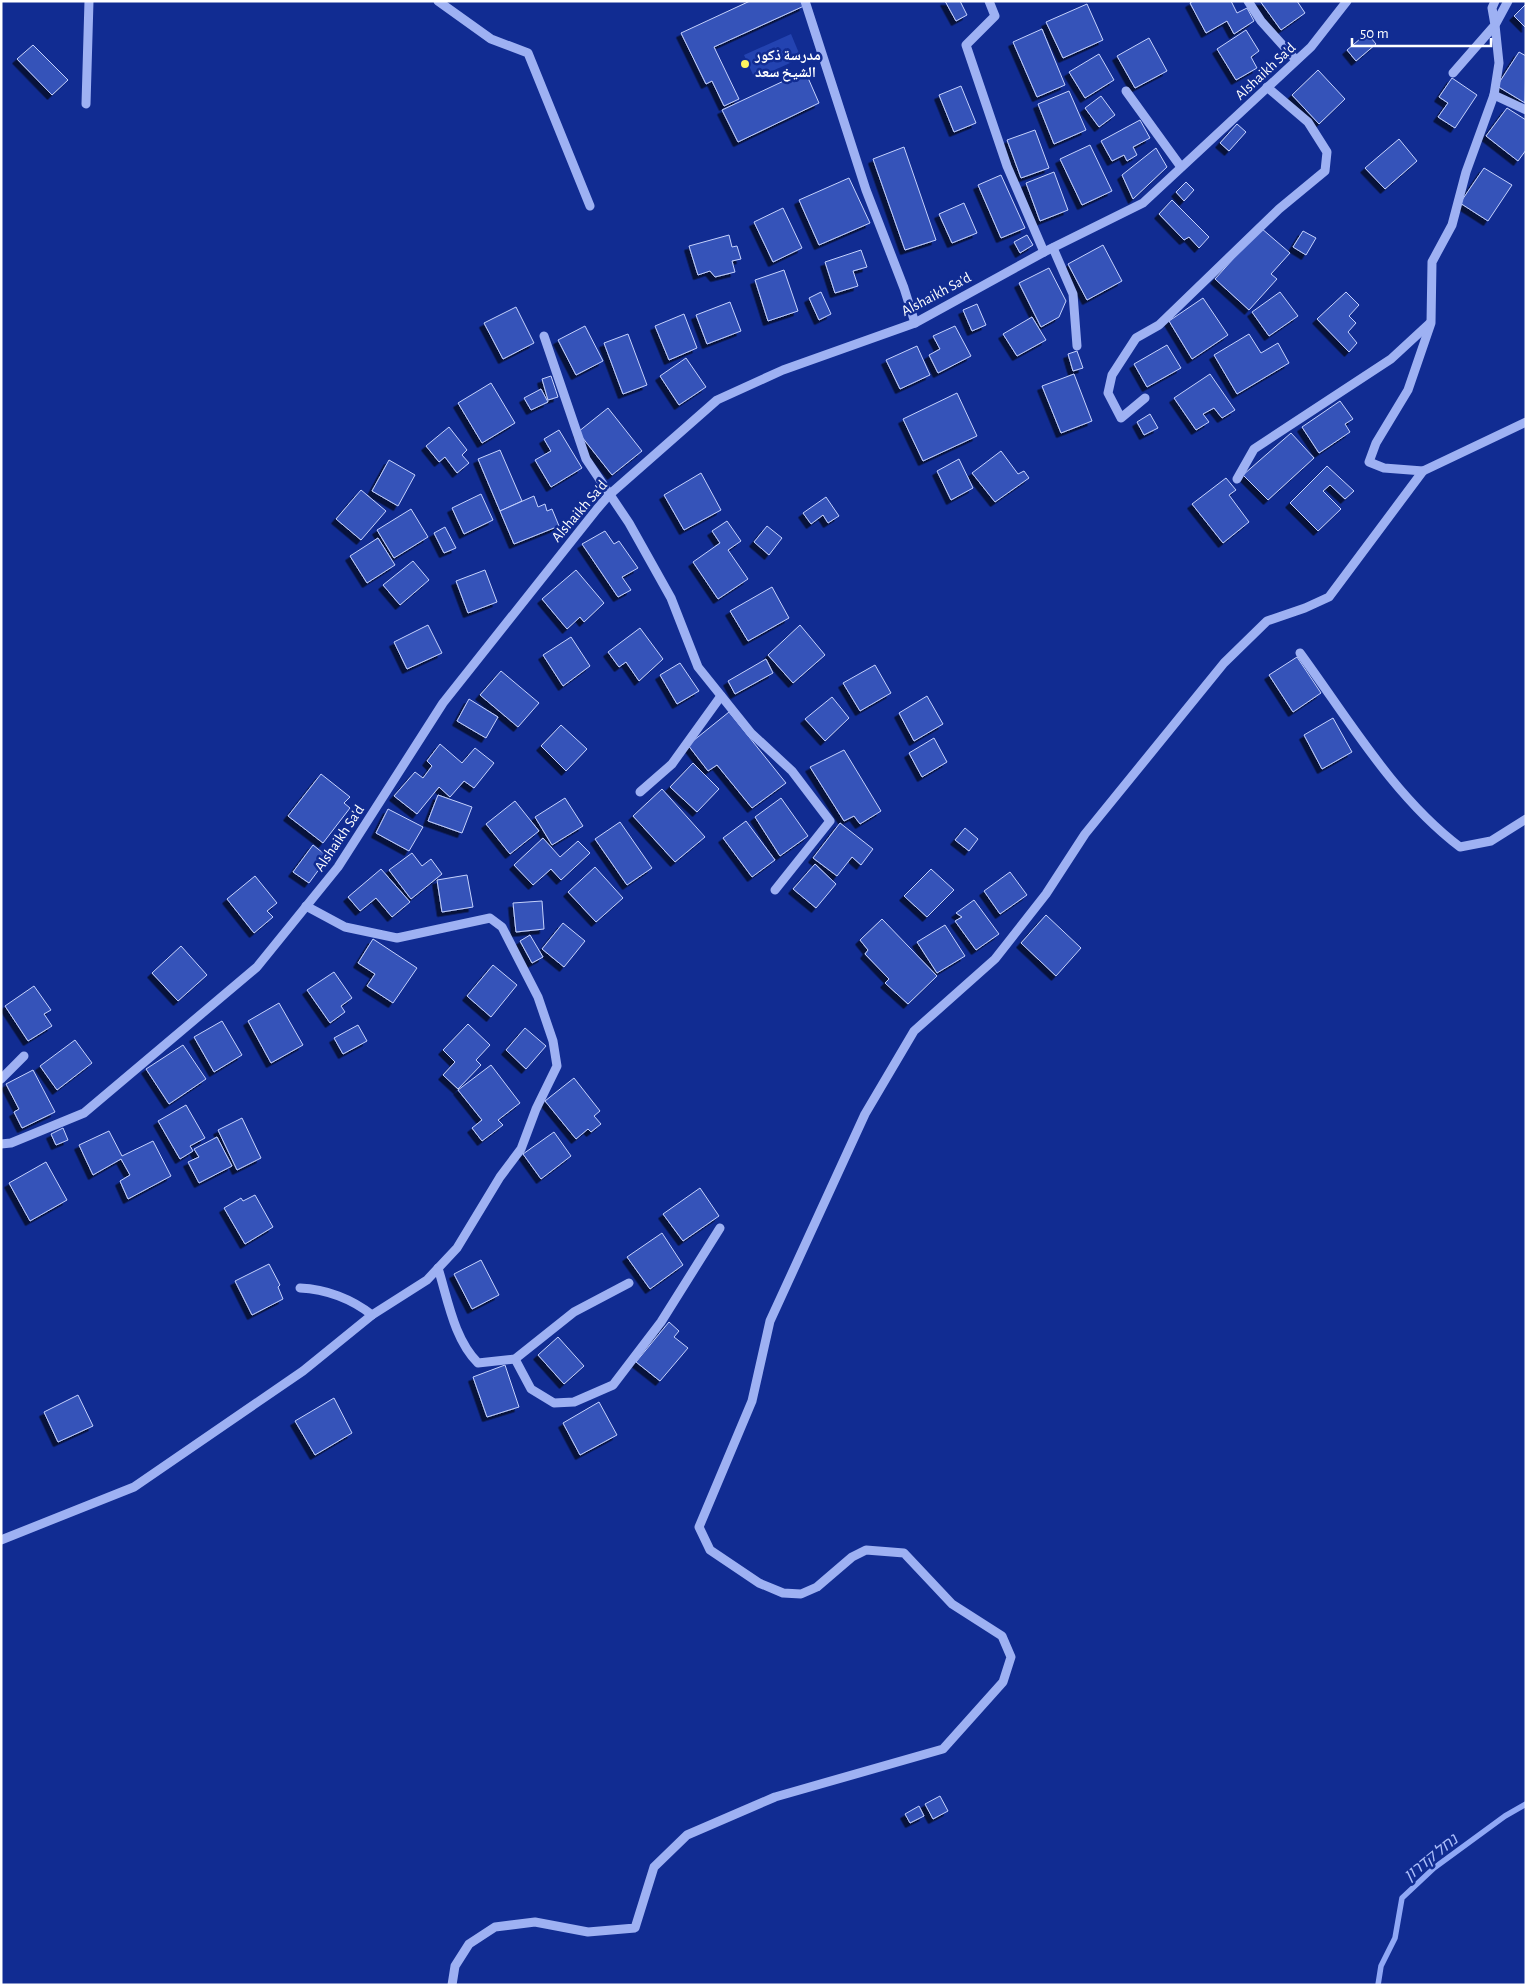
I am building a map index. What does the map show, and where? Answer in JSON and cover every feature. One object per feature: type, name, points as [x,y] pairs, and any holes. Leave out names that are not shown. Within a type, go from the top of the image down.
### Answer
[{"type":"street","points":[[86,104],[90,1]]},
{"type":"street","points":[[438,1],[491,39],[528,53],[590,206]]},
{"type":"street","points":[[805,1],[866,190],[904,288],[915,324]]},
{"type":"street","points":[[989,1],[995,16],[966,45],[1007,166],[1044,252]]},
{"type":"street","points":[[1248,1],[1261,21],[1296,60]]},
{"type":"street","name":"Alshaikh Sa'd","points":[[1,1144],[12,1143],[84,1113],[257,967],[338,867],[443,703],[609,495],[717,400],[783,370],[915,324],[1044,252],[1143,203],[1311,46],[1347,1]]},
{"type":"street","points":[[1422,471],[1384,468],[1369,462],[1376,443],[1408,390],[1431,323],[1432,262],[1452,225],[1466,172],[1494,95],[1499,63],[1492,8],[1495,1]]},
{"type":"street","points":[[1453,73],[1495,24],[1508,1]]},
{"type":"street","points":[[1145,398],[1121,418],[1108,394],[1112,375],[1136,338],[1159,325],[1279,209],[1325,171],[1327,152],[1308,122],[1267,87]]},
{"type":"street","points":[[1126,91],[1181,168]]},
{"type":"street","points":[[1494,95],[1526,110]]},
{"type":"street","points":[[1053,248],[1072,294],[1077,346]]},
{"type":"street","points":[[1237,479],[1254,449],[1391,359],[1431,323]]},
{"type":"street","points":[[544,336],[586,459],[628,524],[671,598],[698,667],[751,733],[792,771],[830,822],[774,890]]},
{"type":"street","points":[[452,1985],[455,1966],[468,1944],[495,1927],[535,1922],[588,1932],[635,1928],[654,1867],[687,1835],[775,1796],[943,1749],[1003,1682],[1011,1657],[1002,1636],[952,1604],[904,1553],[866,1550],[852,1557],[817,1587],[801,1594],[783,1593],[759,1583],[710,1550],[699,1527],[752,1401],[770,1321],[865,1114],[914,1031],[996,959],[1046,894],[1085,834],[1224,663],[1267,621],[1305,608],[1329,597],[1422,471],[1526,422]]},
{"type":"street","points":[[1300,653],[1383,767],[1434,827],[1460,847],[1491,841],[1526,819]]},
{"type":"street","points":[[640,792],[672,764],[722,696]]},
{"type":"street","points":[[1,1540],[134,1487],[303,1371],[372,1315],[427,1280],[457,1248],[500,1177],[521,1149],[536,1109],[557,1066],[553,1042],[538,997],[502,927],[490,918],[397,938],[345,927],[306,906]]},
{"type":"street","points":[[1,1079],[24,1056]]},
{"type":"street","points":[[515,1359],[531,1389],[554,1403],[574,1402],[613,1384],[661,1322],[720,1228]]},
{"type":"street","points":[[438,1268],[453,1318],[466,1351],[478,1363],[515,1359],[574,1312],[629,1283]]},
{"type":"street","points":[[300,1288],[319,1289],[359,1305],[372,1315]]},
{"type":"shaded area","points":[[791,34],[801,58],[755,79],[744,55]]},
{"type":"building","points":[[750,1],[801,1],[804,6],[714,47],[739,99],[724,106],[712,81],[706,84],[681,33]]},
{"type":"building","points":[[945,1],[960,1],[967,15],[956,21]]},
{"type":"building","points":[[1193,1],[1231,1],[1237,13],[1247,8],[1254,21],[1234,34],[1227,21],[1206,33],[1190,3]]},
{"type":"building","points":[[1260,1],[1297,1],[1305,13],[1281,30]]},
{"type":"building","points":[[1087,4],[1103,40],[1063,58],[1046,22]]},
{"type":"building","points":[[1526,4],[1526,28],[1514,16]]},
{"type":"building","points":[[1042,29],[1065,85],[1037,97],[1013,42]]},
{"type":"building","points":[[1246,30],[1259,51],[1251,57],[1257,68],[1236,80],[1217,49]]},
{"type":"building","points":[[1367,33],[1376,44],[1356,61],[1347,50]]},
{"type":"building","points":[[1149,38],[1167,71],[1135,88],[1117,56]]},
{"type":"building","points":[[33,45],[68,80],[52,95],[17,59]]},
{"type":"building","points":[[1519,52],[1526,56],[1525,103],[1497,86]]},
{"type":"building","points":[[1099,54],[1114,80],[1085,98],[1069,72]]},
{"type":"building","points":[[1318,70],[1345,99],[1319,124],[1292,95]]},
{"type":"building","points":[[805,71],[819,103],[738,142],[722,110]]},
{"type":"building","points":[[1452,78],[1477,95],[1455,128],[1438,117],[1448,103],[1439,97]]},
{"type":"building","points":[[961,86],[976,123],[954,132],[939,95]]},
{"type":"building","points":[[1069,91],[1086,130],[1054,144],[1038,104]]},
{"type":"building","points":[[1101,96],[1115,115],[1099,127],[1085,108]]},
{"type":"building","points":[[1507,108],[1526,120],[1526,150],[1518,161],[1486,136]]},
{"type":"building","points":[[1140,120],[1150,138],[1133,147],[1137,155],[1127,161],[1124,155],[1112,161],[1101,141]]},
{"type":"building","points":[[1237,124],[1246,132],[1229,151],[1220,143]]},
{"type":"building","points":[[1035,130],[1049,168],[1021,178],[1007,140]]},
{"type":"building","points":[[1399,139],[1417,161],[1385,189],[1365,168]]},
{"type":"building","points":[[1090,145],[1112,191],[1082,205],[1060,159]]},
{"type":"building","points":[[904,147],[936,240],[905,250],[873,159]]},
{"type":"building","points":[[1156,148],[1167,167],[1133,199],[1122,175]]},
{"type":"building","points":[[1484,168],[1512,185],[1488,221],[1460,203]]},
{"type":"building","points":[[1054,172],[1068,210],[1040,221],[1026,183]]},
{"type":"building","points":[[1001,175],[1025,228],[1001,238],[978,185]]},
{"type":"building","points":[[849,178],[870,223],[819,245],[799,200]]},
{"type":"building","points":[[1186,182],[1194,190],[1184,201],[1176,192]]},
{"type":"building","points":[[1172,200],[1209,237],[1199,248],[1189,237],[1184,240],[1159,214]]},
{"type":"building","points":[[964,203],[977,233],[952,243],[939,214]]},
{"type":"building","points":[[783,208],[802,248],[773,262],[754,222]]},
{"type":"building","points":[[1261,228],[1290,253],[1271,274],[1277,279],[1249,310],[1215,279]]},
{"type":"building","points":[[1303,231],[1316,238],[1306,255],[1293,247]]},
{"type":"building","points":[[729,235],[732,247],[737,246],[741,259],[732,261],[735,272],[715,277],[710,271],[698,275],[689,246]]},
{"type":"building","points":[[1027,235],[1033,245],[1020,253],[1014,242]]},
{"type":"building","points":[[1103,245],[1122,281],[1087,300],[1068,264]]},
{"type":"building","points":[[861,250],[867,267],[853,271],[858,286],[835,293],[825,262]]},
{"type":"building","points":[[1049,268],[1066,301],[1059,317],[1041,327],[1019,283]]},
{"type":"building","points":[[784,270],[798,311],[768,321],[755,280]]},
{"type":"building","points":[[821,292],[831,314],[819,320],[809,298]]},
{"type":"building","points":[[1280,292],[1298,316],[1269,336],[1252,312]]},
{"type":"building","points":[[1346,292],[1359,305],[1349,316],[1356,323],[1348,332],[1357,343],[1349,352],[1317,319]]},
{"type":"building","points":[[1203,298],[1228,335],[1192,359],[1169,321]]},
{"type":"building","points":[[730,302],[741,331],[707,344],[696,315]]},
{"type":"building","points":[[977,304],[986,325],[972,331],[963,310]]},
{"type":"building","points":[[516,307],[534,343],[503,359],[484,323]]},
{"type":"building","points":[[684,314],[697,348],[669,360],[655,326]]},
{"type":"building","points":[[1032,317],[1046,340],[1017,356],[1003,334]]},
{"type":"building","points":[[585,326],[603,361],[576,375],[558,340]]},
{"type":"building","points":[[955,326],[971,356],[938,373],[929,355],[940,349],[933,336]]},
{"type":"building","points":[[628,334],[647,385],[623,394],[604,343]]},
{"type":"building","points":[[1249,334],[1261,353],[1278,343],[1289,363],[1237,394],[1214,355]]},
{"type":"building","points":[[1167,345],[1181,368],[1147,387],[1134,364]]},
{"type":"building","points":[[917,346],[930,375],[900,389],[886,360]]},
{"type":"building","points":[[1077,351],[1083,368],[1073,371],[1068,354]]},
{"type":"building","points":[[686,358],[706,387],[679,405],[660,376]]},
{"type":"building","points":[[1074,374],[1092,421],[1061,433],[1042,386]]},
{"type":"building","points":[[1210,374],[1235,410],[1222,418],[1214,408],[1203,414],[1209,422],[1196,430],[1174,398]]},
{"type":"building","points":[[551,376],[558,397],[548,400],[542,379]]},
{"type":"building","points":[[491,383],[515,423],[482,443],[458,403]]},
{"type":"building","points":[[541,389],[548,402],[531,410],[524,398]]},
{"type":"building","points":[[957,393],[977,436],[923,461],[903,419]]},
{"type":"building","points":[[1340,401],[1353,419],[1345,424],[1350,432],[1319,453],[1302,427]]},
{"type":"building","points":[[608,408],[642,451],[612,475],[578,432]]},
{"type":"building","points":[[1150,414],[1158,428],[1144,435],[1137,422]]},
{"type":"building","points":[[449,427],[467,450],[462,455],[469,463],[457,473],[445,457],[439,462],[426,446]]},
{"type":"building","points":[[559,430],[582,468],[551,487],[535,460],[551,451],[544,439]]},
{"type":"building","points":[[1291,433],[1314,458],[1268,500],[1243,475]]},
{"type":"building","points":[[500,450],[522,501],[500,511],[478,459]]},
{"type":"building","points":[[1001,451],[1018,474],[1024,471],[1029,478],[995,502],[972,473]]},
{"type":"building","points":[[959,459],[973,488],[951,500],[937,471]]},
{"type":"building","points":[[389,460],[415,475],[398,506],[372,491]]},
{"type":"building","points":[[1327,466],[1354,491],[1345,499],[1330,485],[1323,491],[1341,509],[1318,531],[1290,503]]},
{"type":"building","points":[[701,473],[721,510],[684,530],[664,495]]},
{"type":"building","points":[[1226,478],[1236,490],[1229,495],[1249,522],[1223,543],[1192,504]]},
{"type":"building","points":[[361,490],[386,511],[361,540],[336,519]]},
{"type":"building","points":[[481,494],[493,520],[464,534],[452,508]]},
{"type":"building","points":[[534,496],[538,507],[545,504],[547,511],[552,509],[559,526],[514,544],[500,511]]},
{"type":"building","points":[[826,497],[839,516],[828,523],[823,515],[811,524],[803,513]]},
{"type":"building","points":[[411,509],[428,537],[394,558],[377,530]]},
{"type":"building","points":[[727,521],[741,541],[728,550],[748,579],[718,599],[693,562],[720,543],[712,531]]},
{"type":"building","points":[[767,526],[782,538],[769,555],[754,542]]},
{"type":"building","points":[[445,527],[456,548],[444,553],[434,533]]},
{"type":"building","points":[[605,531],[614,544],[619,541],[638,568],[622,577],[631,590],[618,597],[582,544]]},
{"type":"building","points":[[378,538],[395,565],[367,583],[350,556]]},
{"type":"building","points":[[413,561],[429,580],[400,605],[383,585]]},
{"type":"building","points":[[485,570],[497,602],[468,613],[456,581]]},
{"type":"building","points":[[576,570],[604,603],[584,622],[580,617],[567,629],[542,599]]},
{"type":"building","points":[[772,587],[789,618],[748,641],[730,611]]},
{"type":"building","points":[[428,625],[442,653],[407,669],[394,642]]},
{"type":"building","points":[[800,625],[825,655],[793,683],[768,655]]},
{"type":"building","points":[[640,628],[663,659],[639,681],[626,662],[619,667],[608,652]]},
{"type":"building","points":[[571,637],[590,666],[563,686],[543,655]]},
{"type":"building","points":[[1297,657],[1321,693],[1293,712],[1269,675]]},
{"type":"building","points":[[766,659],[773,673],[735,694],[728,681]]},
{"type":"building","points":[[680,663],[699,691],[677,704],[660,675]]},
{"type":"building","points":[[875,665],[891,693],[860,711],[843,683]]},
{"type":"building","points":[[501,671],[539,703],[518,727],[480,695]]},
{"type":"building","points":[[927,696],[943,724],[914,741],[899,713]]},
{"type":"building","points":[[832,697],[849,718],[825,741],[805,719]]},
{"type":"building","points":[[469,699],[498,717],[486,738],[457,721]]},
{"type":"building","points":[[729,712],[786,783],[752,808],[717,765],[708,771],[688,745]]},
{"type":"building","points":[[1333,718],[1352,752],[1322,769],[1304,735]]},
{"type":"building","points":[[561,725],[587,749],[566,771],[541,746]]},
{"type":"building","points":[[934,738],[947,762],[922,777],[909,753]]},
{"type":"building","points":[[440,744],[462,763],[475,748],[494,763],[474,788],[464,781],[450,797],[439,787],[417,814],[394,796],[415,772],[423,778],[432,766],[427,761]]},
{"type":"building","points":[[844,750],[881,811],[860,824],[854,816],[844,821],[810,767]]},
{"type":"building","points":[[693,763],[719,789],[697,812],[670,787]]},
{"type":"building","points":[[321,774],[350,797],[344,803],[350,808],[323,843],[288,816]]},
{"type":"building","points":[[662,789],[705,837],[675,862],[633,816]]},
{"type":"building","points":[[438,795],[472,807],[462,833],[428,821]]},
{"type":"building","points":[[565,798],[583,826],[552,845],[535,817]]},
{"type":"building","points":[[781,798],[808,836],[780,856],[755,817]]},
{"type":"building","points":[[515,801],[539,831],[510,854],[486,824]]},
{"type":"building","points":[[388,809],[423,827],[409,851],[376,833]]},
{"type":"building","points":[[746,821],[775,860],[752,877],[723,838]]},
{"type":"building","points":[[620,822],[652,868],[627,885],[595,839]]},
{"type":"building","points":[[840,823],[873,849],[861,865],[852,857],[837,876],[813,858]]},
{"type":"building","points":[[965,828],[978,839],[969,851],[955,840]]},
{"type":"building","points":[[543,838],[560,857],[578,841],[590,853],[561,880],[551,869],[533,885],[514,865]]},
{"type":"building","points":[[313,845],[328,857],[309,883],[293,872]]},
{"type":"building","points":[[412,853],[422,866],[431,859],[442,874],[411,899],[389,870]]},
{"type":"building","points":[[815,864],[836,884],[816,908],[793,889]]},
{"type":"building","points":[[595,867],[623,898],[596,922],[568,892]]},
{"type":"building","points":[[381,869],[410,902],[392,917],[376,898],[360,911],[348,897]]},
{"type":"building","points":[[931,869],[954,890],[927,917],[904,896]]},
{"type":"building","points":[[1010,872],[1027,895],[1000,914],[984,891]]},
{"type":"building","points":[[467,875],[473,907],[442,912],[437,880]]},
{"type":"building","points":[[255,876],[277,903],[267,911],[273,917],[254,933],[227,899]]},
{"type":"building","points":[[974,900],[999,934],[976,950],[955,921],[962,917],[956,913]]},
{"type":"building","points":[[542,901],[544,929],[516,932],[513,903]]},
{"type":"building","points":[[1046,915],[1081,948],[1056,976],[1021,943]]},
{"type":"building","points":[[882,919],[937,976],[908,1004],[885,983],[889,979],[865,954],[868,950],[860,940]]},
{"type":"building","points":[[563,923],[585,941],[564,967],[542,949]]},
{"type":"building","points":[[945,925],[965,956],[937,973],[917,942]]},
{"type":"building","points":[[530,935],[543,957],[532,963],[520,941]]},
{"type":"building","points":[[373,939],[417,968],[393,1003],[367,986],[375,974],[358,963]]},
{"type":"building","points":[[181,946],[207,975],[178,1001],[152,973]]},
{"type":"building","points":[[493,965],[517,985],[491,1017],[467,996]]},
{"type":"building","points":[[334,972],[352,998],[341,1006],[345,1012],[330,1023],[307,990]]},
{"type":"building","points":[[34,986],[51,1010],[44,1014],[52,1026],[28,1041],[5,1006]]},
{"type":"building","points":[[279,1003],[303,1045],[271,1063],[248,1021]]},
{"type":"building","points":[[222,1021],[242,1055],[214,1072],[194,1037]]},
{"type":"building","points":[[468,1024],[490,1045],[476,1060],[481,1065],[458,1089],[443,1075],[455,1062],[443,1050]]},
{"type":"building","points":[[358,1025],[367,1041],[343,1054],[334,1038]]},
{"type":"building","points":[[525,1028],[546,1046],[526,1069],[506,1050]]},
{"type":"building","points":[[75,1040],[92,1063],[57,1090],[40,1066]]},
{"type":"building","points":[[183,1045],[206,1079],[169,1104],[146,1069]]},
{"type":"building","points":[[491,1065],[520,1103],[498,1120],[503,1125],[482,1141],[472,1128],[482,1120],[458,1090]]},
{"type":"building","points":[[33,1070],[55,1112],[22,1128],[14,1112],[19,1109],[6,1084]]},
{"type":"building","points":[[574,1078],[600,1111],[594,1116],[601,1124],[591,1132],[588,1129],[576,1139],[545,1101]]},
{"type":"building","points":[[186,1105],[205,1138],[190,1146],[193,1151],[180,1159],[158,1121]]},
{"type":"building","points":[[242,1118],[261,1158],[237,1170],[218,1130]]},
{"type":"building","points":[[63,1128],[68,1140],[56,1145],[51,1134]]},
{"type":"building","points":[[109,1131],[122,1156],[153,1141],[171,1176],[128,1199],[120,1181],[130,1175],[121,1159],[93,1175],[79,1145]]},
{"type":"building","points":[[554,1132],[571,1156],[541,1179],[523,1154]]},
{"type":"building","points":[[217,1137],[232,1166],[199,1183],[188,1162],[199,1157],[194,1149]]},
{"type":"building","points":[[46,1162],[67,1200],[30,1221],[9,1183]]},
{"type":"building","points":[[700,1188],[719,1216],[683,1241],[663,1214]]},
{"type":"building","points":[[255,1195],[273,1227],[245,1244],[224,1208],[241,1198],[243,1201]]},
{"type":"building","points":[[662,1233],[683,1265],[650,1289],[627,1257]]},
{"type":"building","points":[[481,1260],[499,1295],[472,1309],[454,1274]]},
{"type":"building","points":[[269,1264],[280,1285],[278,1287],[283,1299],[252,1315],[235,1281]]},
{"type":"building","points":[[669,1322],[679,1331],[674,1337],[688,1348],[660,1381],[636,1362]]},
{"type":"building","points":[[558,1337],[584,1366],[564,1384],[538,1355]]},
{"type":"building","points":[[505,1365],[519,1407],[487,1417],[473,1377]]},
{"type":"building","points":[[78,1395],[93,1426],[58,1442],[44,1412]]},
{"type":"building","points":[[334,1398],[352,1433],[315,1455],[295,1421]]},
{"type":"building","points":[[599,1402],[617,1435],[580,1455],[563,1423]]},
{"type":"building","points":[[940,1796],[948,1811],[933,1819],[925,1804]]},
{"type":"building","points":[[919,1806],[924,1816],[910,1823],[905,1814]]},
{"type":"waterway","name":"נחל קדרון","points":[[1378,1985],[1381,1966],[1395,1938],[1402,1898],[1434,1868],[1505,1816],[1526,1804]]},
{"type":"place","name":"مدرسة ذكور الشيخ سعد","points":[[745,64]]}]
